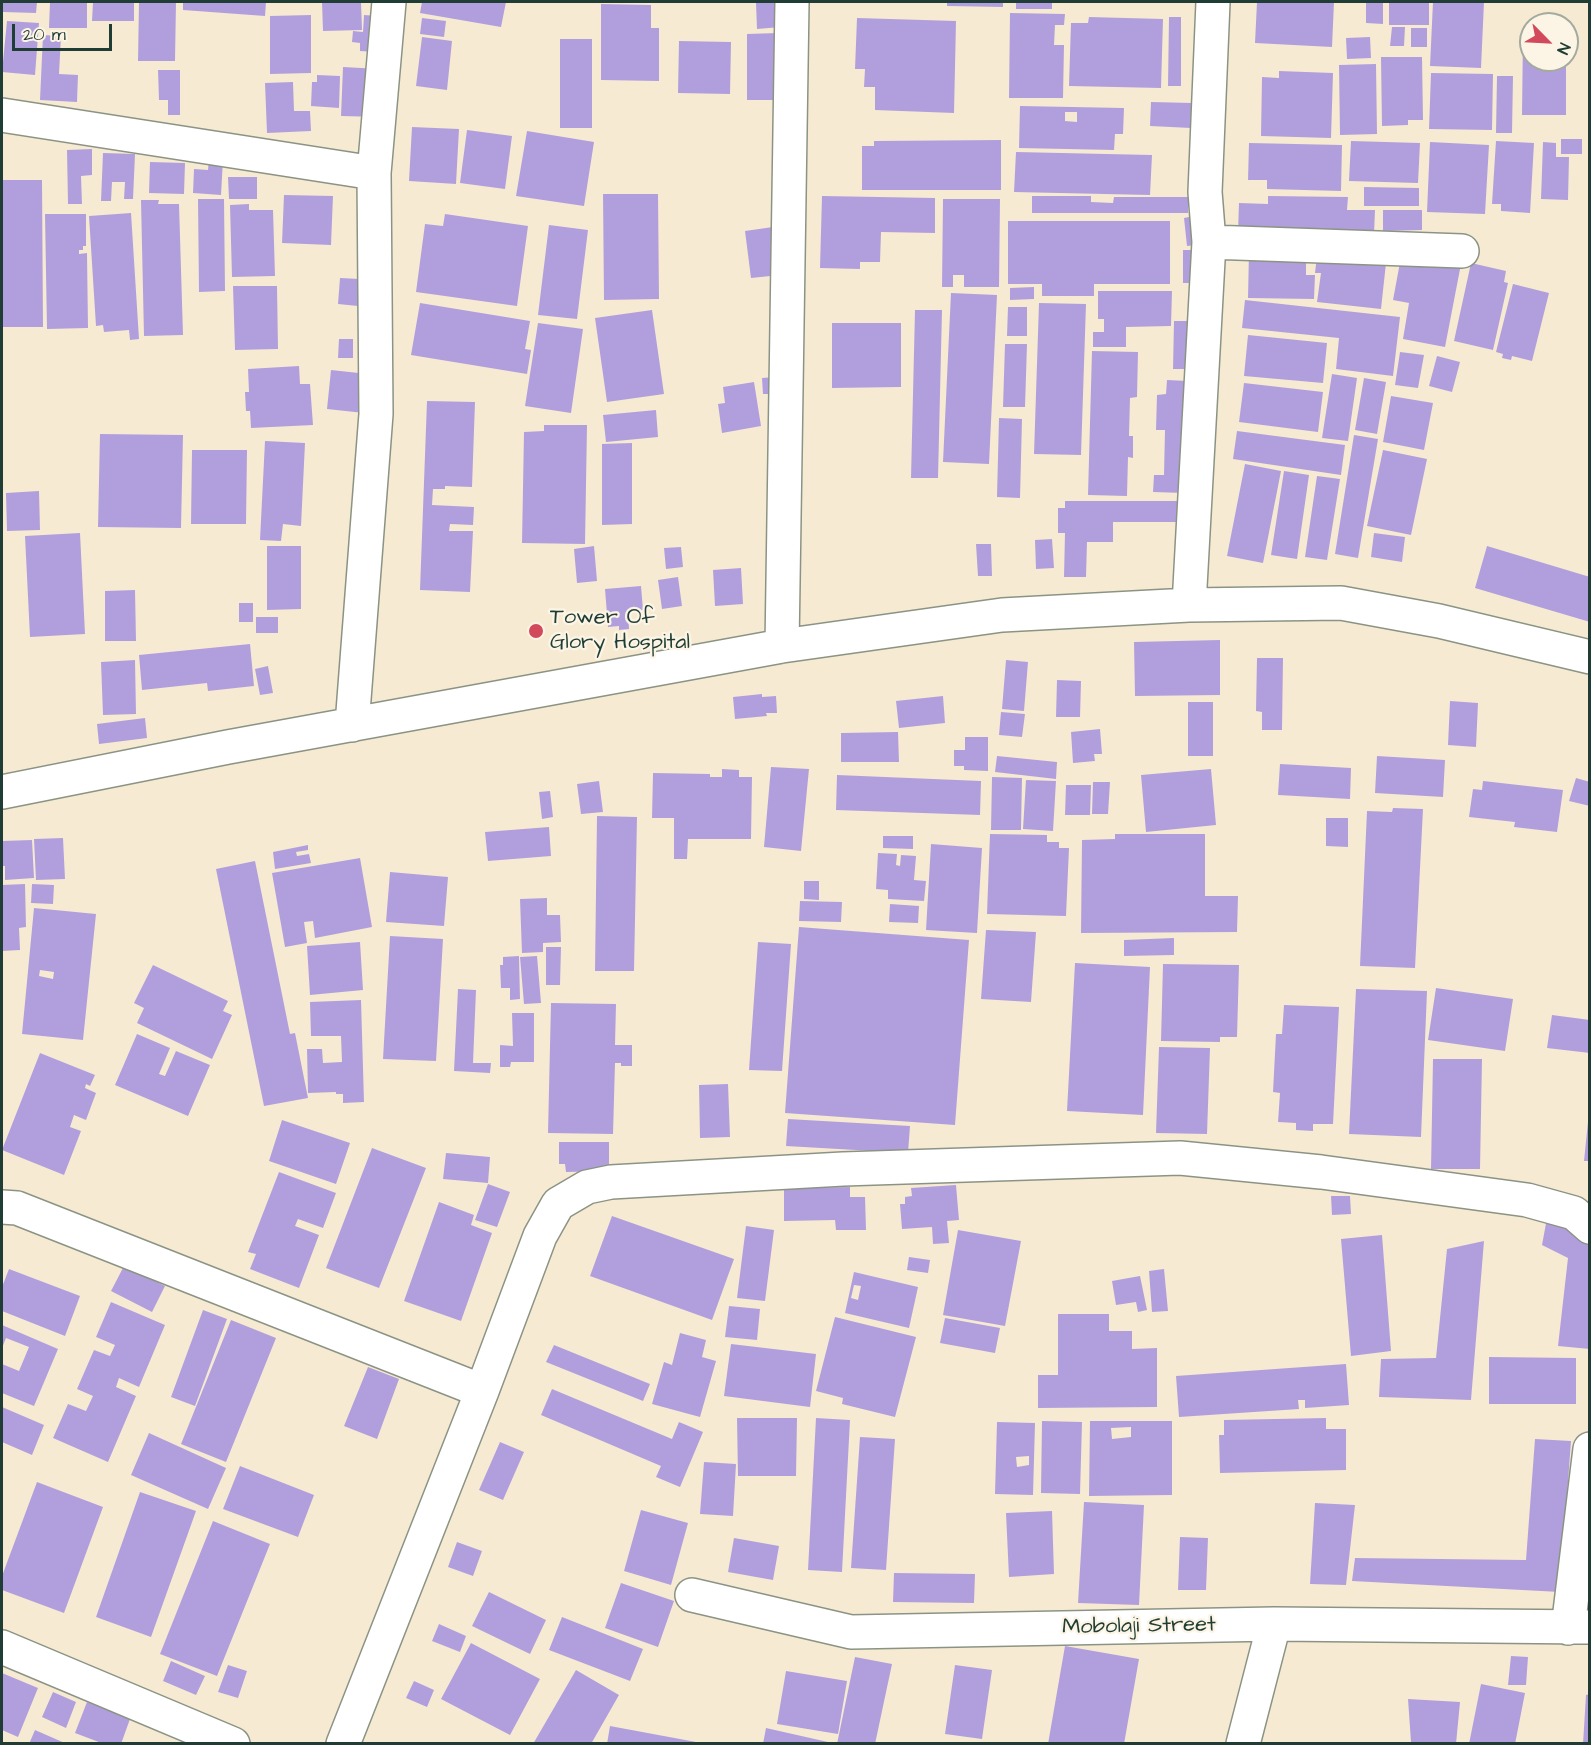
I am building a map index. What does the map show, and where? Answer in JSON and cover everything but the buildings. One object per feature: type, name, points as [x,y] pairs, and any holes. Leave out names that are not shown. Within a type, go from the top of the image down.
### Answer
[{"type":"street","points":[[352,725],[376,414],[374,173],[389,2]]},
{"type":"street","points":[[782,646],[792,2]]},
{"type":"street","points":[[1189,605],[1209,242],[1205,192],[1213,2]]},
{"type":"street","points":[[2,115],[374,173]]},
{"type":"street","points":[[1209,242],[1462,250]]},
{"type":"street","points":[[2,792],[228,747],[782,646],[1002,615],[1189,605],[1341,603],[1439,621],[1590,657]]},
{"type":"street","points":[[343,1743],[482,1391],[540,1236],[558,1204],[587,1187],[611,1182],[843,1169],[1180,1158],[1321,1172],[1527,1200],[1574,1213],[1590,1227]]},
{"type":"street","points":[[2,1207],[17,1208],[482,1391]]},
{"type":"street","points":[[1579,1627],[1590,1449]]},
{"type":"street","name":"Mobolaji Street","points":[[692,1595],[851,1632],[1274,1624],[1579,1627]]},
{"type":"street","points":[[1243,1743],[1274,1624]]},
{"type":"street","points":[[2,1647],[233,1743]]},
{"type":"place","name":"Tower Of Glory Hospital","points":[[536,631]]}]
